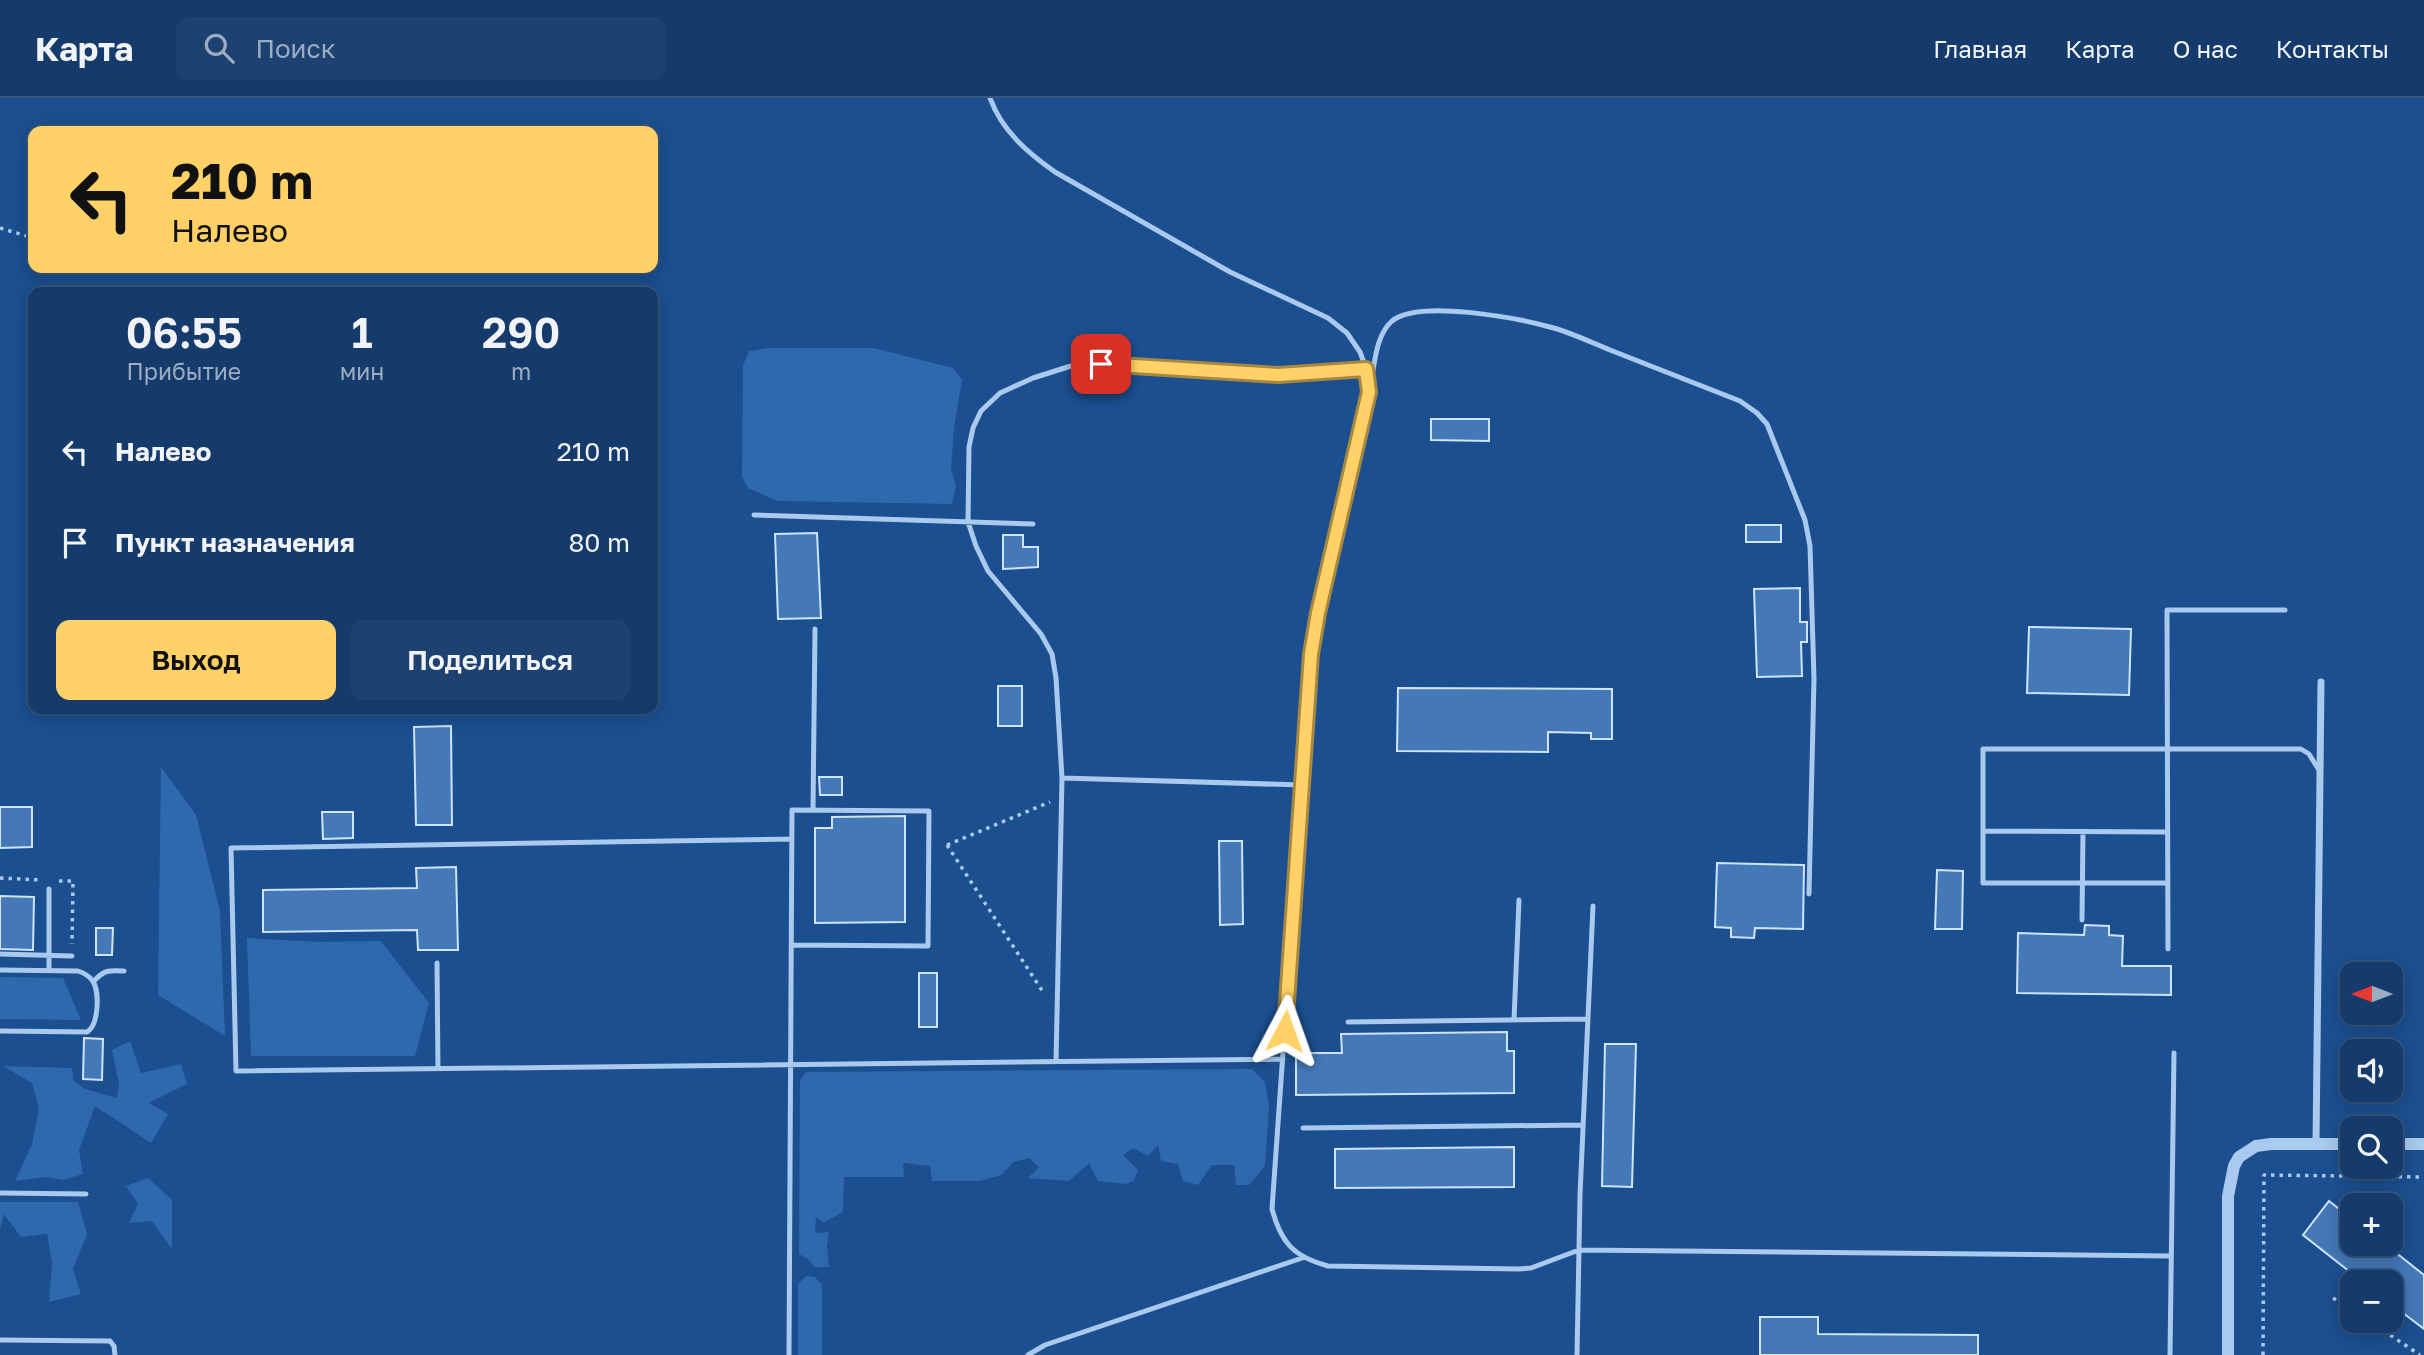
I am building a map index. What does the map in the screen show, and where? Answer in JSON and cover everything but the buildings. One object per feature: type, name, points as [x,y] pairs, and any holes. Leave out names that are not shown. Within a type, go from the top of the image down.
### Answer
[{"type":"street","points":[[2316,1144],[2321,682]]},
{"type":"street","points":[[2228,1355],[2228,1196],[2234,1166],[2239,1157],[2256,1146],[2340,1144]]},
{"type":"street","points":[[2403,1144],[2424,1144]]},
{"type":"lane","points":[[990,98],[995,112],[1009,133],[1046,166],[1230,272],[1328,318],[1347,333],[1360,352],[1366,369],[1369,392]]},
{"type":"lane","points":[[1809,894],[1814,679],[1810,546],[1805,520],[1766,424],[1740,401],[1551,327],[1446,310],[1401,315],[1390,323],[1380,339],[1311,654],[1272,1209],[1283,1239],[1302,1258],[1328,1266],[1518,1269],[1531,1268],[1579,1250],[2171,1256]]},
{"type":"lane","points":[[1056,1062],[1062,778],[1052,654],[1041,634],[988,571],[976,547],[968,522],[969,447],[973,428],[981,411],[1000,393],[1032,378],[1071,366],[1101,364],[1278,375],[1366,369]]},
{"type":"lane","points":[[754,515],[1032,524]]},
{"type":"lane","points":[[2168,949],[2167,610],[2284,610]]},
{"type":"lane","points":[[813,810],[815,629]]},
{"type":"lane","points":[[2168,883],[1983,883],[1983,749],[2301,749],[2314,760],[2320,772]]},
{"type":"lane","points":[[1062,778],[1302,785]]},
{"type":"lane","points":[[789,1355],[791,1065],[791,945],[792,810],[929,811],[928,946],[791,945]]},
{"type":"lane","points":[[1983,831],[2168,832]]},
{"type":"lane","points":[[2082,920],[2083,832]]},
{"type":"lane","points":[[792,839],[231,848],[236,1071],[1283,1059]]},
{"type":"lane","points":[[48,970],[49,889]]},
{"type":"lane","points":[[1514,1020],[1519,900]]},
{"type":"lane","points":[[1577,1355],[1583,1125],[1593,906]]},
{"type":"lane","points":[[0,954],[72,956]]},
{"type":"lane","points":[[436,963],[438,1069]]},
{"type":"lane","points":[[0,970],[78,971],[86,973],[94,981],[96,988],[96,1022],[93,1029],[87,1032],[0,1031]]},
{"type":"lane","points":[[94,981],[102,972],[124,971]]},
{"type":"lane","points":[[1348,1022],[1588,1019]]},
{"type":"lane","points":[[2170,1355],[2174,1053]]},
{"type":"lane","points":[[1303,1128],[1583,1125]]},
{"type":"lane","points":[[0,1193],[86,1194]]},
{"type":"lane","points":[[1028,1355],[1045,1345],[1302,1258]]},
{"type":"lane","points":[[0,1340],[110,1341],[115,1355]]},
{"type":"path","points":[[0,228],[28,236]]},
{"type":"path","points":[[929,853],[1062,797]]},
{"type":"path","points":[[947,845],[1056,1011]]},
{"type":"path","points":[[2263,1355],[2264,1175],[2424,1177]]},
{"type":"path","points":[[2333,1298],[2340,1302]]},
{"type":"path","points":[[2387,1333],[2420,1355]]},
{"type":"shaded area","points":[[768,348],[874,348],[953,368],[962,380],[954,428],[951,469],[956,486],[952,504],[777,501],[748,488],[742,476],[743,365],[749,351]]},
{"type":"shaded area","points":[[161,767],[196,815],[220,911],[225,1036],[158,995]]},
{"type":"shaded area","points":[[247,938],[318,942],[381,941],[429,1003],[415,1056],[251,1056]]},
{"type":"shaded area","points":[[0,977],[63,978],[81,1020],[0,1019]]},
{"type":"shaded area","points":[[130,1041],[141,1073],[181,1064],[187,1084],[149,1103],[168,1114],[151,1143],[95,1106],[79,1150],[83,1174],[63,1180],[46,1177],[15,1181],[32,1144],[39,1108],[32,1083],[3,1066],[72,1068],[73,1080],[85,1089],[117,1098],[119,1085],[112,1050]]},
{"type":"shaded area","points":[[1252,1069],[1265,1082],[1269,1107],[1265,1166],[1249,1185],[1236,1185],[1234,1165],[1212,1165],[1198,1185],[1183,1181],[1178,1164],[1161,1161],[1158,1145],[1148,1156],[1133,1148],[1123,1155],[1138,1170],[1134,1181],[1126,1184],[1098,1181],[1089,1163],[1069,1181],[1028,1178],[1039,1167],[1029,1158],[1013,1162],[1002,1175],[979,1181],[932,1181],[930,1166],[903,1163],[904,1177],[844,1177],[843,1212],[823,1223],[816,1217],[815,1233],[829,1232],[829,1267],[814,1267],[799,1254],[800,1080],[806,1072]]},
{"type":"shaded area","points":[[148,1178],[172,1200],[172,1249],[152,1221],[129,1223],[138,1204],[126,1186]]},
{"type":"shaded area","points":[[0,1202],[78,1202],[87,1234],[73,1269],[81,1294],[49,1302],[52,1263],[47,1234],[21,1237],[4,1214],[0,1229]]},
{"type":"shaded area","points":[[806,1276],[815,1277],[822,1285],[822,1355],[798,1355],[798,1284]]},
{"type":"route","points":[[1101,364],[1278,375],[1366,369],[1369,392],[1311,654],[1285,1031]]}]
